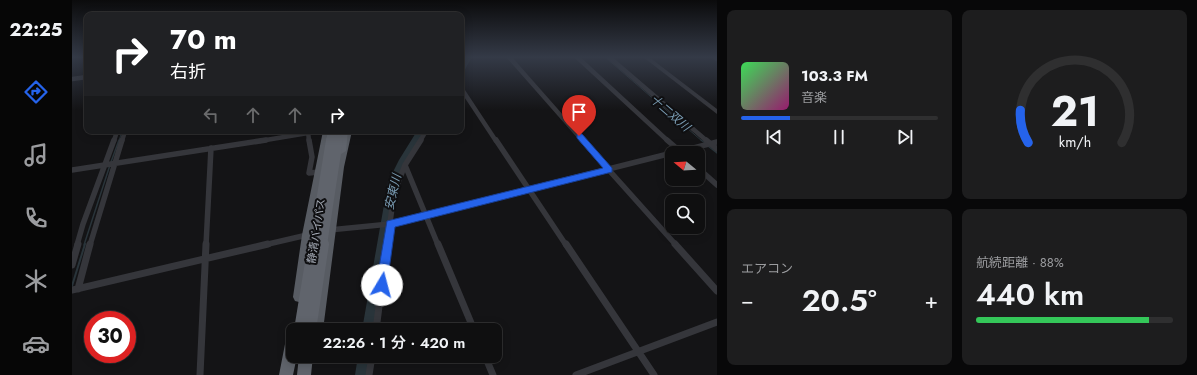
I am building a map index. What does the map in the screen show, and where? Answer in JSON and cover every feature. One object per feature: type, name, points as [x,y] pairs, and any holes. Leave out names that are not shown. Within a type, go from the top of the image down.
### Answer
[{"type":"highway","points":[[296,323],[307,235],[320,172],[326,134]]},
{"type":"highway","name":"静清バイパス","points":[[301,323],[331,134]]},
{"type":"highway","name":"静清バイパス","points":[[311,323],[339,134]]},
{"type":"highway","points":[[331,187],[338,167],[344,134]]},
{"type":"highway","points":[[318,323],[340,167],[347,134]]},
{"type":"highway","points":[[297,323],[306,293]]},
{"type":"highway","points":[[286,375],[288,363]]},
{"type":"highway","points":[[289,375],[291,363]]},
{"type":"highway","points":[[293,375],[295,363]]},
{"type":"highway","points":[[305,375],[306,363]]},
{"type":"highway","points":[[310,375],[312,363]]},
{"type":"street","points":[[524,74],[717,291]]},
{"type":"street","points":[[596,74],[674,146]]},
{"type":"street","points":[[630,74],[717,149]]},
{"type":"street","points":[[668,74],[717,112]]},
{"type":"street","points":[[72,79],[84,77]]},
{"type":"street","points":[[464,92],[654,375]]},
{"type":"street","points":[[72,265],[83,224],[116,134]]},
{"type":"street","points":[[75,290],[124,134]]},
{"type":"street","points":[[72,170],[296,134]]},
{"type":"street","points":[[308,134],[312,158],[310,173],[320,172]]},
{"type":"street","points":[[377,323],[394,193],[405,165],[424,134]]},
{"type":"street","points":[[704,146],[717,142]]},
{"type":"street","points":[[200,375],[207,257],[211,148]]},
{"type":"street","points":[[75,290],[207,257],[331,230],[378,227],[665,155]]},
{"type":"street","points":[[405,165],[471,323]]},
{"type":"street","points":[[705,174],[717,185]]},
{"type":"street","points":[[576,375],[717,322]]},
{"type":"street","points":[[369,375],[371,363]]},
{"type":"street","points":[[488,363],[493,375]]},
{"type":"waterway","name":"十二双川","points":[[625,74],[702,141]]},
{"type":"waterway","points":[[119,141],[121,134]]},
{"type":"waterway","name":"安東川","points":[[370,323],[393,182],[402,162],[419,134]]},
{"type":"waterway","points":[[111,162],[119,140]]},
{"type":"waterway","name":"十二双川","points":[[701,140],[705,143]]},
{"type":"waterway","name":"十二双川","points":[[708,146],[717,153]]},
{"type":"waterway","points":[[84,245],[110,165]]},
{"type":"waterway","points":[[72,286],[85,244]]},
{"type":"waterway","name":"安東川","points":[[362,375],[364,363]]},
{"type":"route","points":[[382,285],[390,224],[609,170],[579,136]]}]
